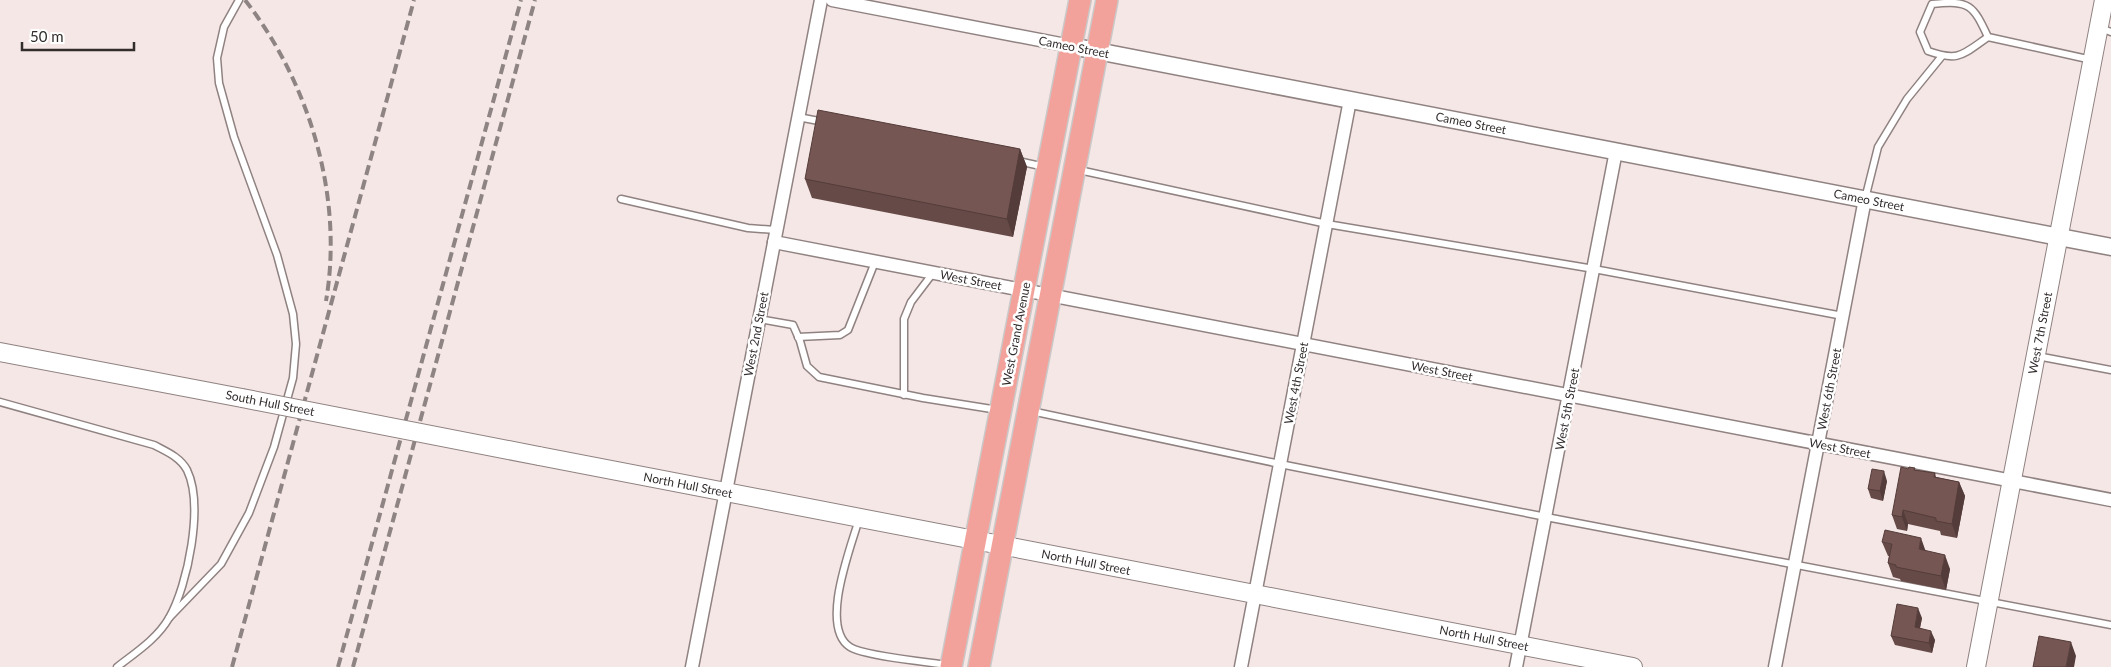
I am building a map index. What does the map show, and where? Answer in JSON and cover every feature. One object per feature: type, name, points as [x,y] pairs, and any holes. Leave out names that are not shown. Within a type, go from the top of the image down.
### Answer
[{"type":"highway","name":"West Grand Avenue","points":[[951,666],[1080,0]]},
{"type":"highway","name":"West Grand Avenue","points":[[979,667],[1107,0]]},
{"type":"main road","name":"West 7th Street","points":[[1976,667],[2093,60],[2105,30],[2104,0]]},
{"type":"main road","name":"South Hull Street","points":[[0,352],[539,456]]},
{"type":"main road","name":"North Hull Street","points":[[539,456],[1633,667]]},
{"type":"street","name":"West 2nd Street","points":[[692,667],[821,0]]},
{"type":"street","name":"Cameo Street","points":[[832,0],[2111,247]]},
{"type":"street","name":"West 4th Street","points":[[1241,667],[1350,100]]},
{"type":"street","name":"West 5th Street","points":[[1516,667],[1616,151]]},
{"type":"street","name":"West 6th Street","points":[[1775,667],[1865,200]]},
{"type":"street","name":"West Street","points":[[775,236],[875,262],[2111,500]]},
{"type":"lane","points":[[116,667],[151,640],[169,618],[221,564],[249,512],[274,447],[293,378],[296,344],[293,314],[277,255],[234,137],[218,83],[217,58],[224,27],[239,0]]},
{"type":"lane","points":[[1988,37],[1978,15],[1965,3],[1953,1],[1932,4],[1920,32],[1928,51],[1942,56],[1960,56],[1988,37],[2093,60]]},
{"type":"lane","points":[[1865,200],[1878,146],[1907,98],[1942,56]]},
{"type":"lane","points":[[798,117],[827,123]]},
{"type":"lane","points":[[1010,160],[1048,167]]},
{"type":"lane","points":[[1075,170],[1327,224],[1594,268],[1843,316]]},
{"type":"lane","points":[[621,199],[775,236]]},
{"type":"lane","points":[[798,337],[840,335],[848,330],[875,262]]},
{"type":"lane","points":[[904,394],[904,318],[911,302],[933,273]]},
{"type":"lane","points":[[759,319],[792,325],[798,337],[807,366],[819,377],[904,394],[1001,410]]},
{"type":"lane","points":[[2036,356],[2111,370]]},
{"type":"lane","points":[[0,402],[154,445],[174,455],[187,470],[193,490],[194,518],[192,544],[182,587],[169,618]]},
{"type":"lane","points":[[1027,411],[1546,517],[1795,566],[1989,600],[2111,625]]},
{"type":"lane","points":[[860,518],[841,585],[835,615],[839,636],[850,647],[872,653],[951,666]]},
{"type":"building","points":[[818,110],[1020,149],[1007,219],[805,179]]},
{"type":"building","points":[[1901,467],[1935,473],[1934,477],[1959,482],[1952,524],[1936,521],[1936,518],[1903,510],[1902,517],[1892,515]]},
{"type":"building","points":[[1872,469],[1884,471],[1880,491],[1868,489]]},
{"type":"building","points":[[1885,530],[1921,538],[1919,549],[1945,555],[1941,576],[1896,567],[1896,565],[1888,563],[1892,544],[1882,542]]},
{"type":"building","points":[[1897,604],[1918,608],[1915,627],[1931,631],[1929,643],[1891,636]]},
{"type":"building","points":[[2039,636],[2071,642],[2066,667],[2033,667]]},
{"type":"railway","points":[[245,0],[268,32],[287,67],[304,104],[316,142],[325,181],[330,221],[330,261],[326,301]]},
{"type":"railway","points":[[232,667],[414,0]]},
{"type":"railway","points":[[338,667],[521,0]]},
{"type":"railway","points":[[353,667],[535,0]]}]
